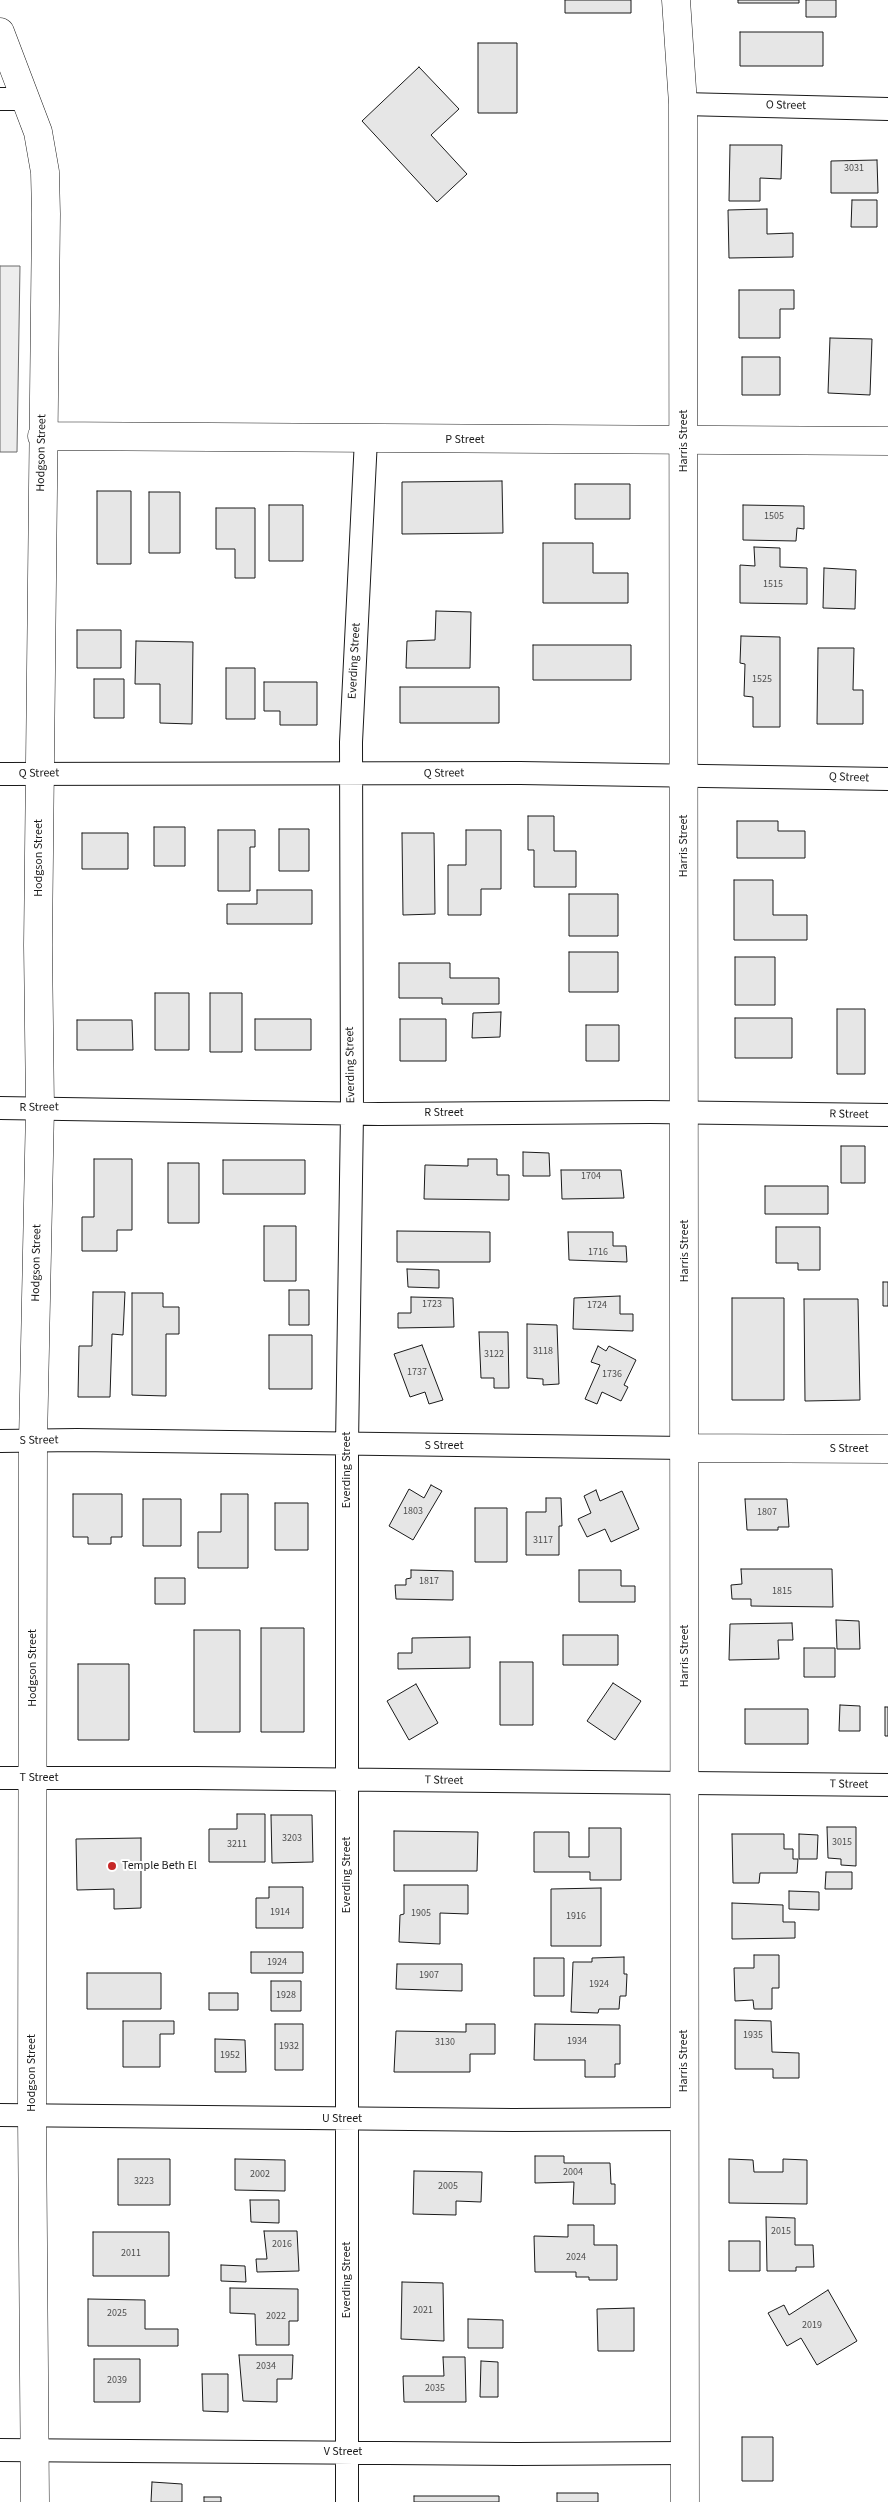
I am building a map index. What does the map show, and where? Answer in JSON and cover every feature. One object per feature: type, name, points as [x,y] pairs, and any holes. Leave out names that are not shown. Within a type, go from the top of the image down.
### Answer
[{"type":"street","name":"Harris Street","points":[[676,0],[684,104],[685,2502]]},
{"type":"street","name":"Hodgson Street","points":[[0,32],[13,99],[38,132],[45,172],[39,775],[40,1108],[33,1442],[32,2116],[35,2502]]},
{"type":"street","name":"O Street","points":[[684,104],[888,109]]},
{"type":"street","name":"P Street","points":[[42,436],[888,441]]},
{"type":"street","name":"Everding Street","points":[[348,2502],[347,1445],[352,1113],[351,775],[366,439]]},
{"type":"street","name":"Q Street","points":[[0,774],[684,774],[888,779]]},
{"type":"street","name":"R Street","points":[[0,1108],[352,1113],[888,1115]]},
{"type":"street","name":"S Street","points":[[0,1442],[77,1440],[347,1445],[888,1449]]},
{"type":"street","name":"T Street","points":[[0,1778],[347,1779],[888,1785]]},
{"type":"street","name":"U Street","points":[[0,2115],[347,2119],[684,2119]]},
{"type":"street","name":"V Street","points":[[0,2450],[685,2453]]},
{"type":"shaded area","points":[[0,266],[20,266],[17,452],[0,452]]},
{"type":"building","points":[[565,0],[631,0],[631,13],[565,13]]},
{"type":"building","points":[[738,0],[799,0],[799,3],[738,3]]},
{"type":"building","points":[[806,0],[836,0],[836,17],[806,17]]},
{"type":"building","points":[[740,32],[823,32],[823,66],[740,66]]},
{"type":"building","points":[[478,43],[517,43],[517,113],[478,113]]},
{"type":"building","points":[[419,67],[459,109],[431,135],[467,174],[437,202],[362,121]]},
{"type":"building","points":[[730,145],[782,145],[781,179],[760,178],[760,201],[729,201]]},
{"type":"building","points":[[877,160],[878,193],[831,193],[831,161]]},
{"type":"building","points":[[852,200],[877,200],[877,227],[851,227]]},
{"type":"building","points":[[767,209],[767,234],[793,233],[793,257],[729,258],[728,210]]},
{"type":"building","points":[[739,290],[794,290],[794,309],[780,309],[780,338],[739,338]]},
{"type":"building","points":[[830,338],[872,339],[870,395],[828,393]]},
{"type":"building","points":[[742,357],[780,357],[780,395],[742,395]]},
{"type":"building","points":[[502,481],[503,533],[402,534],[402,482]]},
{"type":"building","points":[[575,484],[630,484],[630,519],[575,519]]},
{"type":"building","points":[[97,491],[131,491],[131,564],[97,564]]},
{"type":"building","points":[[149,492],[180,492],[180,553],[149,553]]},
{"type":"building","points":[[269,505],[303,505],[303,561],[269,561]]},
{"type":"building","points":[[743,505],[804,506],[804,529],[797,528],[796,541],[743,540]]},
{"type":"building","points":[[216,508],[255,508],[255,578],[235,578],[235,549],[216,549]]},
{"type":"building","points":[[543,543],[593,543],[593,573],[628,573],[628,603],[543,603]]},
{"type":"building","points":[[754,547],[780,548],[780,567],[807,568],[807,604],[740,603],[740,565],[755,566]]},
{"type":"building","points":[[824,568],[856,570],[855,609],[823,608]]},
{"type":"building","points":[[436,611],[471,612],[470,668],[406,668],[407,641],[435,640]]},
{"type":"building","points":[[77,630],[121,630],[121,668],[77,668]]},
{"type":"building","points":[[741,636],[780,637],[780,727],[753,727],[753,697],[744,696],[745,664],[740,663]]},
{"type":"building","points":[[136,641],[193,642],[192,724],[160,723],[160,684],[135,684]]},
{"type":"building","points":[[533,645],[631,645],[631,680],[533,680]]},
{"type":"building","points":[[818,648],[854,648],[853,690],[863,690],[863,724],[817,724]]},
{"type":"building","points":[[226,668],[255,668],[255,719],[226,719]]},
{"type":"building","points":[[94,679],[124,679],[124,718],[94,718]]},
{"type":"building","points":[[264,682],[317,682],[317,725],[280,725],[280,711],[264,711]]},
{"type":"building","points":[[400,687],[499,687],[499,723],[400,723]]},
{"type":"building","points":[[528,816],[554,816],[554,851],[576,851],[576,887],[534,887],[534,850],[528,850]]},
{"type":"building","points":[[737,821],[778,821],[778,831],[805,831],[805,858],[737,858]]},
{"type":"building","points":[[154,827],[185,827],[185,866],[154,866]]},
{"type":"building","points":[[279,829],[309,829],[309,871],[279,871]]},
{"type":"building","points":[[218,830],[255,830],[255,847],[250,847],[250,891],[218,891]]},
{"type":"building","points":[[466,830],[501,830],[501,889],[481,889],[481,915],[448,915],[448,865],[466,865]]},
{"type":"building","points":[[82,833],[128,833],[128,869],[82,869]]},
{"type":"building","points":[[402,833],[434,833],[435,914],[403,915]]},
{"type":"building","points":[[734,880],[773,880],[773,915],[807,915],[807,940],[734,940]]},
{"type":"building","points":[[257,890],[312,890],[312,924],[227,924],[227,904],[257,904]]},
{"type":"building","points":[[569,894],[618,894],[618,936],[569,936]]},
{"type":"building","points":[[569,952],[618,952],[618,992],[569,992]]},
{"type":"building","points":[[735,957],[775,957],[775,1005],[735,1005]]},
{"type":"building","points":[[399,963],[450,963],[450,978],[499,978],[499,1004],[442,1004],[442,998],[399,998]]},
{"type":"building","points":[[155,993],[189,993],[189,1050],[155,1050]]},
{"type":"building","points":[[210,993],[242,993],[242,1052],[210,1052]]},
{"type":"building","points":[[837,1009],[865,1009],[865,1074],[837,1074]]},
{"type":"building","points":[[501,1012],[500,1037],[472,1038],[473,1013]]},
{"type":"building","points":[[735,1018],[792,1018],[792,1058],[735,1058]]},
{"type":"building","points":[[255,1019],[311,1019],[311,1050],[255,1050]]},
{"type":"building","points":[[400,1019],[446,1019],[446,1061],[400,1061]]},
{"type":"building","points":[[77,1020],[132,1020],[133,1050],[77,1050]]},
{"type":"building","points":[[586,1025],[619,1025],[619,1061],[586,1061]]},
{"type":"building","points":[[841,1146],[865,1146],[865,1183],[841,1183]]},
{"type":"building","points":[[523,1152],[549,1153],[550,1176],[523,1176]]},
{"type":"building","points":[[94,1159],[132,1159],[132,1230],[117,1230],[117,1251],[82,1251],[82,1217],[94,1217]]},
{"type":"building","points":[[468,1159],[497,1159],[497,1175],[509,1175],[509,1200],[424,1199],[425,1165],[468,1166]]},
{"type":"building","points":[[223,1160],[305,1160],[305,1194],[223,1194]]},
{"type":"building","points":[[168,1163],[199,1163],[199,1223],[168,1223]]},
{"type":"building","points":[[561,1170],[621,1170],[624,1198],[562,1199]]},
{"type":"building","points":[[765,1186],[828,1186],[828,1214],[765,1214]]},
{"type":"building","points":[[264,1226],[296,1226],[296,1281],[264,1281]]},
{"type":"building","points":[[776,1227],[820,1227],[820,1270],[798,1270],[798,1263],[776,1263]]},
{"type":"building","points":[[397,1231],[490,1232],[490,1262],[397,1262]]},
{"type":"building","points":[[568,1232],[613,1232],[613,1246],[626,1246],[627,1262],[569,1260]]},
{"type":"building","points":[[407,1269],[439,1270],[439,1288],[408,1287]]},
{"type":"building","points":[[883,1282],[888,1282],[888,1306],[883,1306]]},
{"type":"building","points":[[289,1290],[309,1290],[309,1325],[289,1325]]},
{"type":"building","points":[[93,1292],[125,1292],[123,1335],[112,1334],[110,1397],[78,1397],[79,1346],[92,1346]]},
{"type":"building","points":[[132,1293],[163,1293],[163,1307],[179,1307],[179,1334],[166,1334],[166,1396],[132,1395]]},
{"type":"building","points":[[620,1296],[620,1314],[633,1314],[633,1331],[573,1329],[574,1298]]},
{"type":"building","points":[[411,1297],[453,1298],[454,1327],[398,1328],[398,1313],[411,1313]]},
{"type":"building","points":[[732,1298],[784,1298],[784,1400],[732,1400]]},
{"type":"building","points":[[804,1299],[858,1299],[860,1400],[805,1401]]},
{"type":"building","points":[[527,1324],[557,1325],[559,1384],[543,1385],[543,1379],[527,1378]]},
{"type":"building","points":[[479,1332],[508,1332],[509,1388],[494,1388],[494,1378],[481,1378]]},
{"type":"building","points":[[269,1335],[312,1335],[312,1389],[269,1389]]},
{"type":"building","points":[[422,1345],[443,1400],[429,1404],[425,1392],[410,1397],[394,1354]]},
{"type":"building","points":[[598,1346],[606,1351],[609,1346],[636,1360],[624,1385],[628,1387],[621,1401],[602,1392],[597,1404],[585,1399],[600,1365],[591,1362]]},
{"type":"building","points":[[431,1485],[442,1491],[413,1540],[389,1526],[409,1489],[424,1498]]},
{"type":"building","points":[[596,1490],[600,1501],[622,1491],[639,1529],[611,1542],[605,1529],[587,1537],[578,1519],[591,1513],[584,1496]]},
{"type":"building","points":[[73,1494],[122,1494],[122,1537],[111,1537],[111,1544],[88,1544],[88,1537],[73,1537]]},
{"type":"building","points":[[221,1494],[248,1494],[248,1568],[198,1568],[198,1532],[221,1532]]},
{"type":"building","points":[[546,1498],[561,1498],[562,1526],[559,1526],[559,1555],[526,1555],[526,1512],[546,1512]]},
{"type":"building","points":[[143,1499],[181,1499],[181,1546],[143,1546]]},
{"type":"building","points":[[745,1499],[787,1499],[789,1527],[778,1527],[778,1530],[747,1530]]},
{"type":"building","points":[[275,1503],[308,1503],[308,1550],[275,1550]]},
{"type":"building","points":[[475,1508],[507,1508],[507,1562],[475,1562]]},
{"type":"building","points":[[741,1569],[832,1569],[833,1607],[751,1606],[751,1599],[732,1599],[731,1585],[742,1584]]},
{"type":"building","points":[[411,1570],[453,1571],[453,1600],[396,1599],[395,1585],[406,1585],[406,1579],[411,1578]]},
{"type":"building","points":[[579,1570],[621,1570],[621,1586],[635,1586],[635,1602],[579,1602]]},
{"type":"building","points":[[155,1578],[185,1578],[185,1604],[155,1604]]},
{"type":"building","points":[[836,1620],[859,1621],[860,1649],[837,1649]]},
{"type":"building","points":[[792,1623],[793,1640],[778,1640],[779,1659],[729,1660],[730,1624]]},
{"type":"building","points":[[261,1628],[304,1628],[304,1732],[261,1732]]},
{"type":"building","points":[[194,1630],[240,1630],[240,1732],[194,1732]]},
{"type":"building","points":[[563,1635],[618,1635],[618,1665],[563,1665]]},
{"type":"building","points":[[470,1637],[470,1668],[398,1669],[398,1653],[412,1653],[412,1638]]},
{"type":"building","points":[[804,1648],[835,1648],[835,1677],[804,1677]]},
{"type":"building","points":[[500,1662],[533,1662],[533,1725],[500,1725]]},
{"type":"building","points":[[78,1664],[129,1664],[129,1740],[78,1740]]},
{"type":"building","points":[[613,1683],[641,1701],[615,1740],[587,1721]]},
{"type":"building","points":[[416,1684],[438,1723],[409,1740],[387,1701]]},
{"type":"building","points":[[840,1705],[860,1706],[860,1731],[839,1731]]},
{"type":"building","points":[[885,1707],[888,1707],[888,1736],[885,1736]]},
{"type":"building","points":[[745,1709],[808,1709],[808,1744],[745,1744]]},
{"type":"building","points":[[237,1814],[265,1814],[265,1862],[209,1862],[209,1829],[237,1829]]},
{"type":"building","points":[[271,1815],[312,1815],[313,1862],[272,1863]]},
{"type":"building","points":[[827,1827],[856,1827],[856,1866],[841,1865],[841,1859],[828,1858]]},
{"type":"building","points":[[589,1828],[621,1828],[621,1880],[590,1880],[590,1872],[534,1872],[534,1832],[569,1832],[569,1857],[589,1857]]},
{"type":"building","points":[[394,1831],[478,1832],[477,1871],[394,1871]]},
{"type":"building","points":[[732,1834],[784,1834],[784,1849],[793,1849],[793,1859],[798,1859],[797,1873],[760,1873],[759,1883],[733,1883]]},
{"type":"building","points":[[799,1834],[818,1835],[817,1859],[799,1859]]},
{"type":"building","points":[[141,1838],[141,1908],[114,1909],[114,1889],[77,1890],[76,1839]]},
{"type":"building","points":[[826,1872],[852,1872],[852,1889],[825,1889]]},
{"type":"building","points":[[404,1885],[468,1885],[468,1914],[440,1913],[440,1944],[399,1942],[400,1915],[404,1914]]},
{"type":"building","points":[[269,1887],[303,1887],[303,1928],[256,1928],[256,1898],[269,1898]]},
{"type":"building","points":[[601,1888],[601,1946],[551,1946],[551,1889]]},
{"type":"building","points":[[789,1891],[819,1892],[819,1910],[789,1909]]},
{"type":"building","points":[[732,1903],[783,1905],[783,1922],[795,1922],[795,1938],[732,1939]]},
{"type":"building","points":[[251,1952],[303,1952],[303,1973],[251,1973]]},
{"type":"building","points":[[754,1955],[779,1955],[779,1988],[772,1988],[772,2009],[754,2009],[753,2000],[735,2001],[734,1968],[754,1968]]},
{"type":"building","points":[[624,1957],[624,1974],[627,1974],[626,1996],[620,1996],[619,2009],[599,2009],[598,2013],[571,2012],[573,1962],[592,1962],[592,1958]]},
{"type":"building","points":[[534,1958],[564,1958],[564,1996],[534,1996]]},
{"type":"building","points":[[397,1964],[462,1964],[462,1991],[396,1989]]},
{"type":"building","points":[[87,1973],[161,1973],[161,2009],[87,2009]]},
{"type":"building","points":[[271,1981],[301,1981],[301,2011],[271,2011]]},
{"type":"building","points":[[209,1993],[238,1993],[238,2010],[209,2010]]},
{"type":"building","points":[[735,2020],[771,2021],[772,2052],[799,2053],[799,2078],[773,2078],[773,2069],[735,2069]]},
{"type":"building","points":[[123,2021],[174,2021],[174,2034],[160,2034],[160,2067],[123,2067]]},
{"type":"building","points":[[275,2024],[303,2024],[303,2070],[275,2070]]},
{"type":"building","points":[[466,2024],[495,2024],[495,2054],[470,2054],[470,2072],[394,2072],[396,2031],[466,2032]]},
{"type":"building","points":[[535,2024],[620,2025],[620,2064],[615,2064],[615,2077],[585,2077],[585,2060],[534,2060]]},
{"type":"building","points":[[215,2039],[245,2040],[246,2072],[215,2072]]},
{"type":"building","points":[[535,2156],[564,2156],[564,2163],[610,2163],[611,2184],[615,2184],[615,2204],[573,2204],[574,2182],[535,2183]]},
{"type":"building","points":[[118,2159],[170,2159],[170,2205],[118,2205]]},
{"type":"building","points":[[235,2159],[285,2160],[285,2191],[235,2190]]},
{"type":"building","points":[[729,2159],[753,2160],[754,2172],[783,2172],[783,2159],[807,2160],[807,2204],[729,2203]]},
{"type":"building","points":[[414,2171],[482,2172],[481,2202],[456,2201],[456,2215],[413,2214]]},
{"type":"building","points":[[250,2200],[279,2200],[279,2223],[251,2222]]},
{"type":"building","points":[[766,2217],[795,2218],[795,2245],[813,2245],[814,2267],[796,2267],[796,2271],[767,2271]]},
{"type":"building","points":[[568,2225],[594,2225],[594,2245],[617,2245],[617,2280],[589,2280],[589,2277],[576,2277],[576,2272],[535,2272],[534,2236],[568,2237]]},
{"type":"building","points":[[264,2231],[297,2231],[299,2271],[257,2272],[256,2259],[267,2259]]},
{"type":"building","points":[[93,2232],[169,2232],[169,2276],[93,2276]]},
{"type":"building","points":[[729,2241],[760,2241],[760,2271],[729,2271]]},
{"type":"building","points":[[221,2265],[245,2266],[246,2282],[221,2281]]},
{"type":"building","points":[[402,2282],[443,2283],[444,2341],[401,2339]]},
{"type":"building","points":[[230,2288],[298,2289],[298,2321],[289,2321],[289,2345],[256,2345],[255,2314],[230,2313]]},
{"type":"building","points":[[828,2290],[857,2341],[817,2365],[801,2338],[787,2346],[768,2313],[784,2305],[789,2315]]},
{"type":"building","points":[[88,2299],[145,2300],[145,2329],[178,2329],[178,2346],[88,2346]]},
{"type":"building","points":[[634,2308],[634,2351],[598,2351],[597,2309]]},
{"type":"building","points":[[468,2319],[503,2320],[503,2348],[468,2348]]},
{"type":"building","points":[[239,2355],[293,2355],[292,2379],[277,2379],[277,2402],[243,2401]]},
{"type":"building","points":[[443,2357],[465,2357],[466,2402],[404,2402],[403,2376],[444,2376]]},
{"type":"building","points":[[94,2359],[140,2359],[140,2402],[94,2402]]},
{"type":"building","points":[[481,2361],[498,2362],[498,2397],[480,2397]]},
{"type":"building","points":[[202,2374],[228,2374],[228,2412],[203,2411]]},
{"type":"building","points":[[742,2437],[773,2437],[773,2481],[742,2481]]},
{"type":"building","points":[[152,2482],[182,2484],[182,2502],[151,2502]]},
{"type":"building","points":[[557,2493],[598,2493],[598,2502],[557,2502]]},
{"type":"building","points":[[414,2496],[499,2496],[499,2502],[414,2502]]},
{"type":"building","points":[[204,2497],[221,2497],[221,2502],[204,2502]]},
{"type":"place","name":"Temple Beth El","points":[[112,1866]]}]
